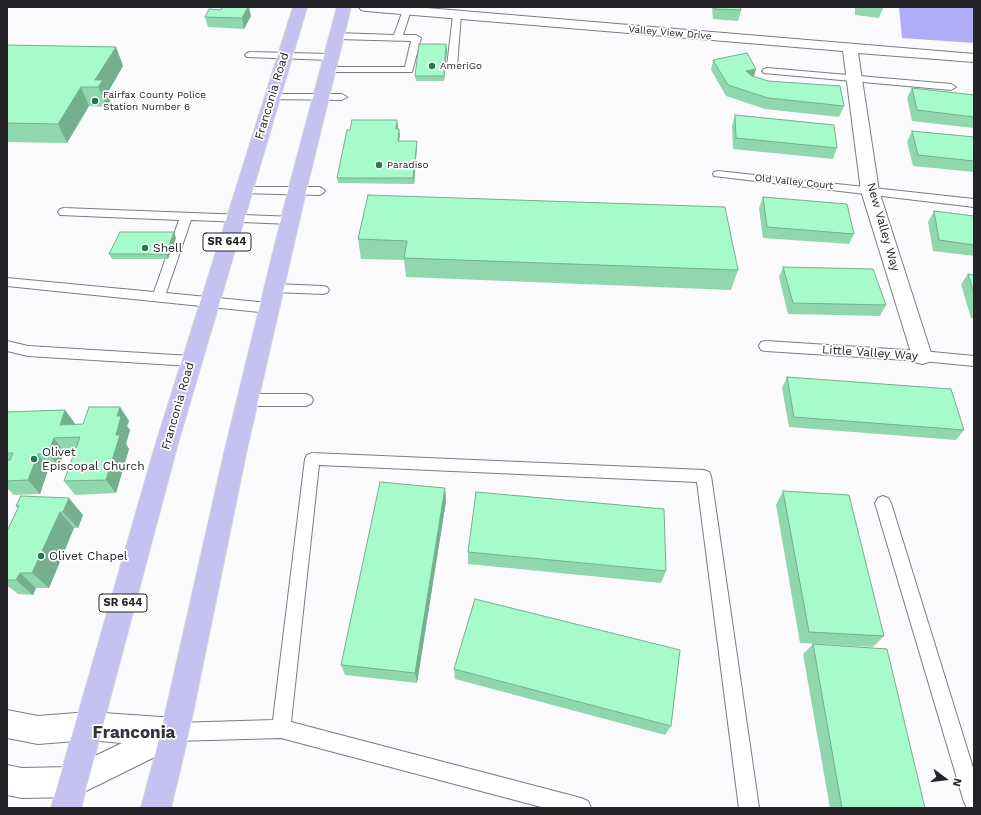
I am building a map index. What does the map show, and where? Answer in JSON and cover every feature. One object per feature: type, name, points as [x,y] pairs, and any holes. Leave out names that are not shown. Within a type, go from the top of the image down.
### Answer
[{"type":"main road","name":"Franconia Road","points":[[70,795],[191,361],[300,7]]},
{"type":"main road","points":[[156,808],[175,732],[236,449],[269,308],[344,7]]},
{"type":"street","name":"Valley View Drive","points":[[366,7],[431,10],[456,15],[974,58]]},
{"type":"street","name":"New Valley Way","points":[[850,48],[870,191],[922,356]]},
{"type":"street","points":[[7,724],[38,730],[89,726],[175,732]]},
{"type":"street","points":[[7,780],[70,795],[175,732]]},
{"type":"lane","points":[[398,38],[407,10]]},
{"type":"lane","points":[[452,66],[456,15]]},
{"type":"lane","points":[[250,55],[285,56],[329,64],[409,70],[416,38],[336,36]]},
{"type":"lane","points":[[767,71],[951,87]]},
{"type":"lane","points":[[272,97],[342,97]]},
{"type":"lane","name":"Old Valley Court","points":[[718,174],[974,202]]},
{"type":"lane","points":[[243,191],[319,191]]},
{"type":"lane","points":[[64,212],[291,220]]},
{"type":"lane","points":[[159,297],[186,216]]},
{"type":"lane","points":[[7,282],[269,308]]},
{"type":"lane","points":[[274,288],[323,290]]},
{"type":"lane","points":[[7,346],[28,351],[191,361]]},
{"type":"lane","name":"Little Valley Way","points":[[766,346],[922,356],[974,362]]},
{"type":"lane","points":[[248,400],[306,400]]},
{"type":"lane","points":[[281,728],[312,459],[704,476],[749,808]]},
{"type":"lane","points":[[883,503],[974,802]]},
{"type":"lane","points":[[175,732],[281,728],[581,808]]},
{"type":"shaded area","points":[[899,7],[974,7],[974,43],[902,38]]},
{"type":"building","points":[[222,7],[248,7],[242,18],[205,17],[209,9],[221,10]]},
{"type":"building","points":[[715,7],[740,7],[741,10],[715,9]]},
{"type":"building","name":"AmeriGo","points":[[419,44],[446,44],[444,76],[415,76]]},
{"type":"building","points":[[7,45],[116,47],[95,80],[103,80],[98,87],[81,87],[58,124],[7,123]]},
{"type":"building","points":[[747,53],[756,69],[746,71],[752,76],[768,81],[840,86],[844,106],[768,98],[728,85],[713,60]]},
{"type":"building","points":[[912,88],[974,95],[974,117],[917,110]]},
{"type":"building","points":[[735,115],[834,125],[837,148],[736,138]]},
{"type":"building","name":"Paradiso","points":[[352,120],[397,120],[396,129],[399,129],[398,141],[417,141],[413,178],[337,178],[347,130],[350,130]]},
{"type":"building","points":[[912,131],[974,137],[974,161],[918,155]]},
{"type":"building","points":[[368,195],[725,207],[738,270],[404,258],[407,241],[358,239]]},
{"type":"building","points":[[763,197],[847,204],[854,234],[767,227]]},
{"type":"building","points":[[934,211],[974,216],[974,245],[939,240]]},
{"type":"building","name":"Shell","points":[[120,232],[174,232],[166,254],[109,254]]},
{"type":"building","points":[[783,267],[873,269],[886,305],[793,303]]},
{"type":"building","points":[[968,274],[974,275],[974,294]]},
{"type":"building","points":[[787,377],[951,389],[964,430],[794,417]]},
{"type":"building","points":[[89,407],[120,407],[117,416],[121,416],[116,435],[120,435],[106,480],[64,481],[80,437],[54,438],[48,453],[38,454],[28,480],[7,481],[7,460],[10,460],[13,453],[7,453],[7,412],[65,410],[60,425],[83,424]]},
{"type":"building","points":[[380,482],[445,488],[415,673],[341,665]]},
{"type":"building","points":[[783,491],[849,495],[884,636],[809,632]]},
{"type":"building","points":[[476,492],[664,509],[666,571],[468,552]]},
{"type":"building","points":[[21,496],[69,498],[63,512],[60,512],[32,573],[20,573],[16,580],[7,580],[7,531],[19,506],[16,506]]},
{"type":"building","points":[[475,599],[680,650],[671,726],[454,669]]},
{"type":"building","points":[[813,644],[887,649],[925,808],[842,808]]},
{"type":"place","name":"AmeriGo","points":[[432,66]]},
{"type":"place","name":"Fairfax County Police Station Number 6","points":[[95,101]]},
{"type":"place","name":"Paradiso","points":[[379,165]]},
{"type":"place","name":"Shell","points":[[145,248]]},
{"type":"place","name":"Olivet Episcopal Church","points":[[34,459]]},
{"type":"place","name":"Olivet Chapel","points":[[41,556]]},
{"type":"district","name":"Franconia","points":[[134,733]]}]
